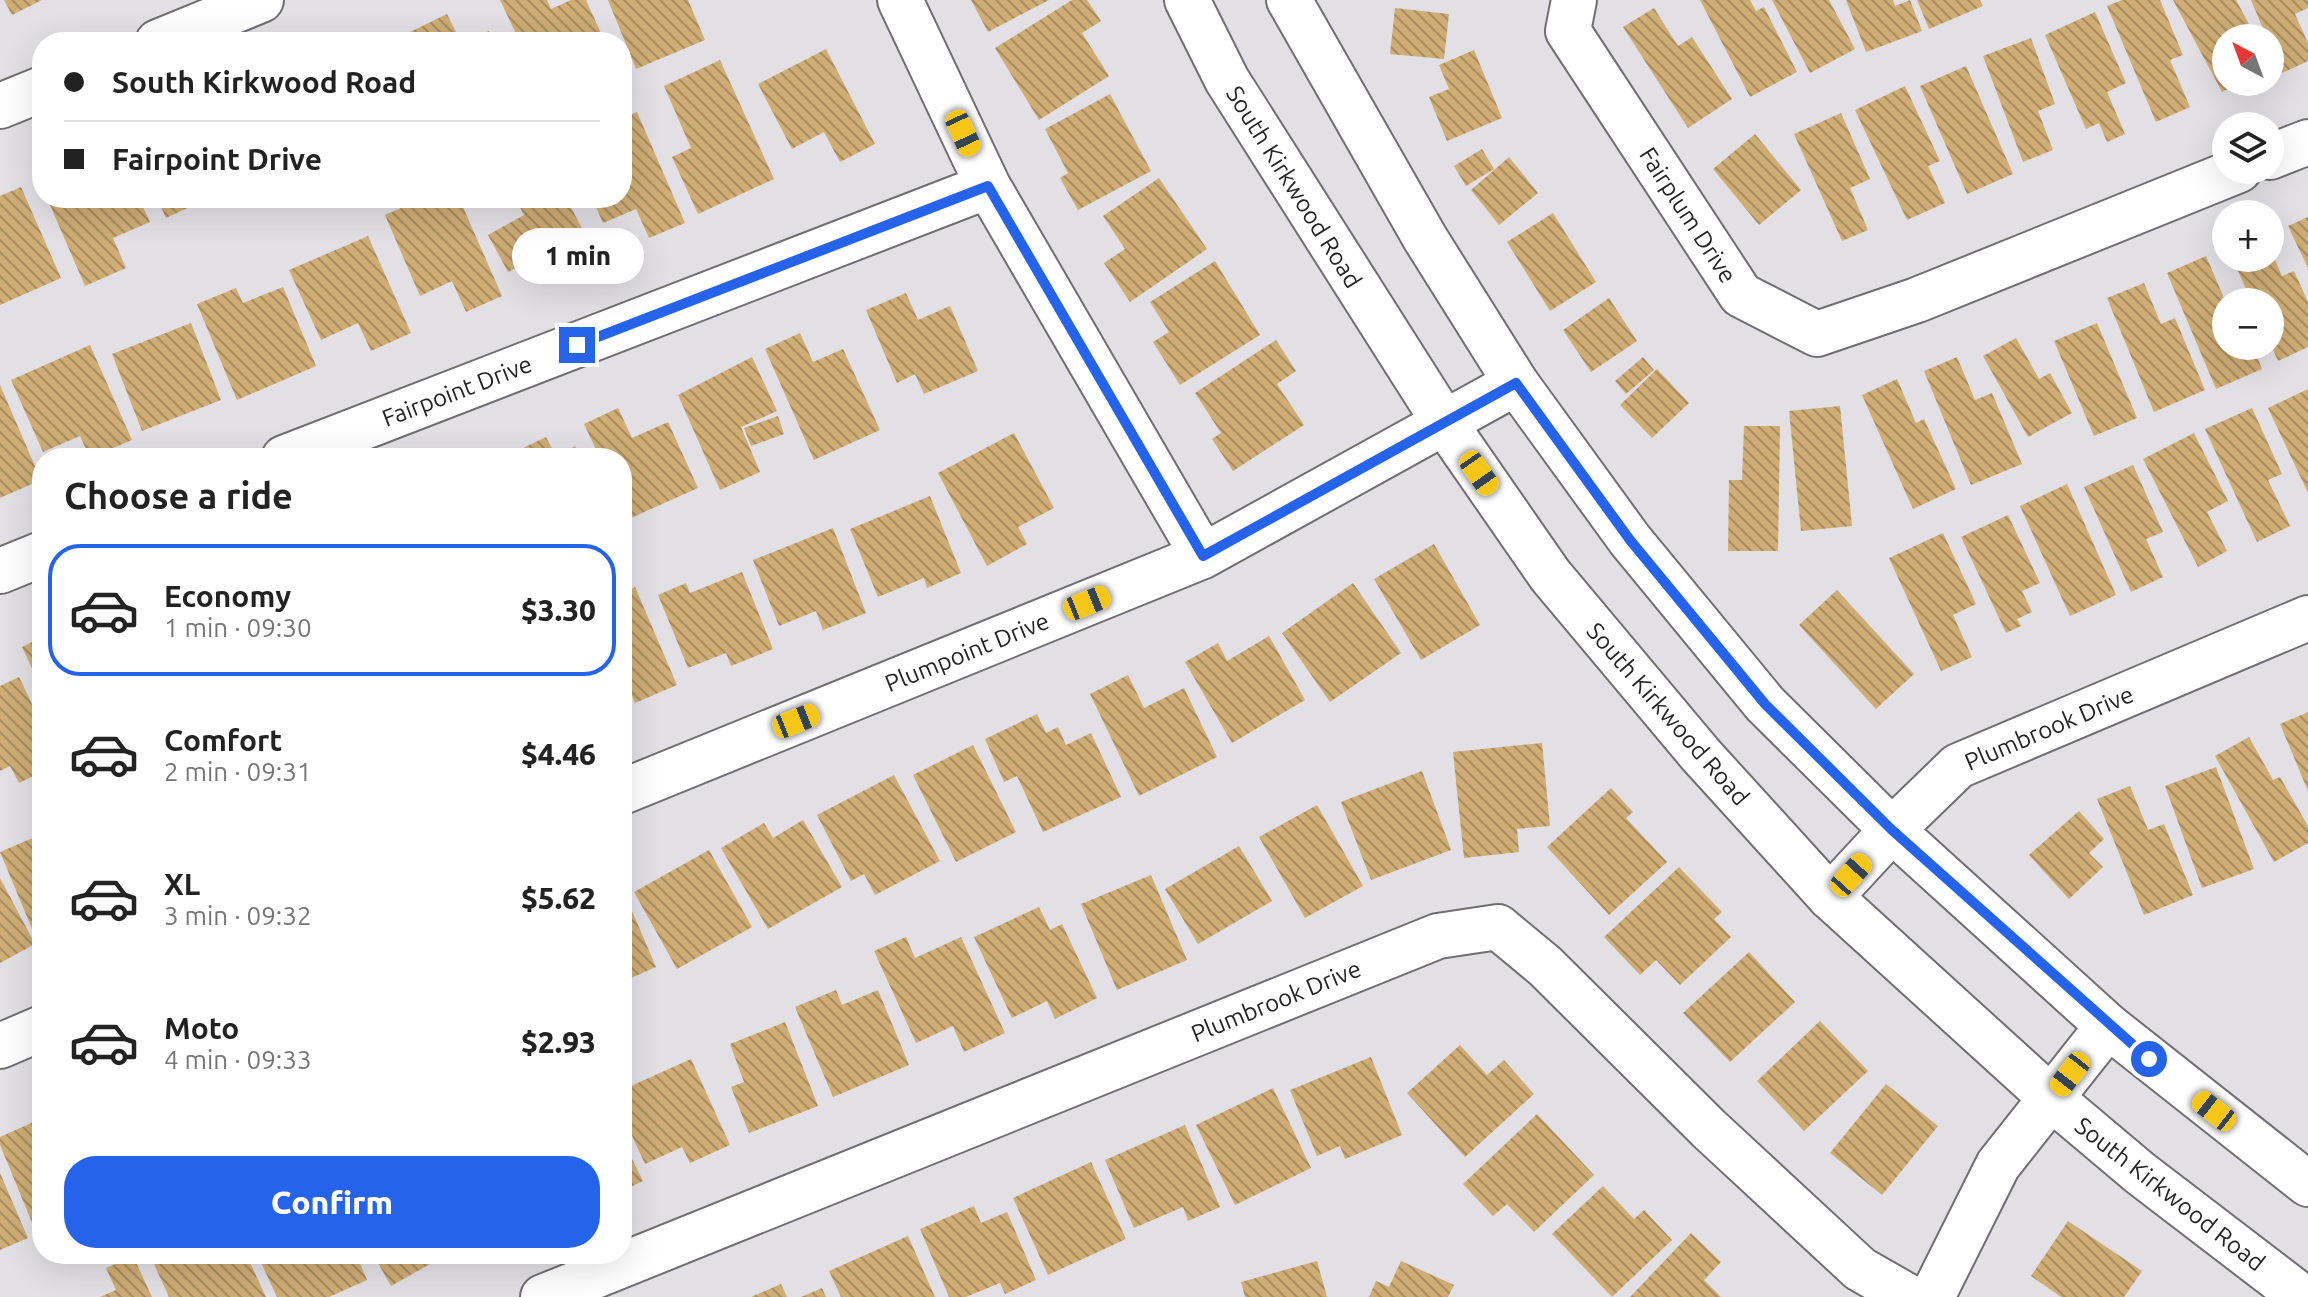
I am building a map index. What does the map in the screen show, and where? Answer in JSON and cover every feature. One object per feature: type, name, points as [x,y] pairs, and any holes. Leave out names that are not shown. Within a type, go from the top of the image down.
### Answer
[{"type":"street","points":[[183,32],[261,0]]},
{"type":"street","points":[[900,0],[988,186],[1203,556]]},
{"type":"street","name":"South Kirkwood Road","points":[[1187,0],[1227,80],[1444,422],[1550,575],[1700,754],[1830,897],[2051,1098],[2140,1173],[2302,1297]]},
{"type":"street","points":[[1289,0],[1425,238],[1516,383],[1630,540],[1765,704],[1892,830],[2108,1026],[2308,1184]]},
{"type":"street","name":"Fairplum Drive","points":[[1574,0],[1568,31],[1741,295],[1817,334],[1917,300],[2212,181]]},
{"type":"street","points":[[0,106],[32,93]]},
{"type":"street","points":[[2284,151],[2308,142]]},
{"type":"street","name":"Fairpoint Drive","points":[[310,448],[988,186]]},
{"type":"street","name":"Plumpoint Drive","points":[[632,788],[1203,556],[1516,383]]},
{"type":"street","points":[[0,571],[32,558]]},
{"type":"street","name":"Plumbrook Drive","points":[[1830,897],[1892,830],[1958,766],[2308,618]]},
{"type":"street","name":"Plumbrook Drive","points":[[632,1261],[1438,936],[1498,927],[1545,966],[1709,1129],[1860,1269],[1909,1297]]},
{"type":"street","points":[[1932,1297],[1998,1165],[2108,1026]]},
{"type":"street","points":[[0,1046],[32,1032]]},
{"type":"street","name":"Plumbrook Drive","points":[[543,1297],[625,1264]]},
{"type":"building","points":[[4,0],[42,0],[12,15]]},
{"type":"building","points":[[500,0],[547,0],[551,9],[571,0],[586,0],[600,32],[515,32]]},
{"type":"building","points":[[608,0],[688,0],[705,40],[636,69],[632,59],[632,32],[621,32]]},
{"type":"building","points":[[971,0],[1049,0],[988,32]]},
{"type":"building","points":[[1072,0],[1087,0],[1101,21],[1082,33],[1109,76],[1039,120],[995,48]]},
{"type":"building","points":[[1700,0],[1750,0],[1756,11],[1764,7],[1797,72],[1750,97]]},
{"type":"building","points":[[1772,0],[1829,0],[1855,49],[1810,73]]},
{"type":"building","points":[[1846,0],[1893,0],[1895,6],[1910,0],[1922,31],[1866,52]]},
{"type":"building","points":[[1917,0],[1980,0],[1983,6],[1929,29]]},
{"type":"building","points":[[2122,0],[2160,0],[2183,55],[2170,60],[2190,107],[2156,122],[2107,6]]},
{"type":"building","points":[[2173,0],[2236,0],[2249,24],[2212,24],[2212,73]]},
{"type":"building","points":[[2251,0],[2308,0],[2308,8],[2295,14],[2308,43],[2308,61],[2284,72],[2284,24],[2261,24]]},
{"type":"building","points":[[1395,8],[1449,14],[1444,59],[1390,54]]},
{"type":"building","points":[[1654,8],[1678,46],[1692,37],[1732,99],[1688,128],[1623,27]]},
{"type":"building","points":[[2095,12],[2126,83],[2107,92],[2125,134],[2107,142],[2099,123],[2086,129],[2045,35]]},
{"type":"building","points":[[447,14],[456,32],[410,32]]},
{"type":"building","points":[[2031,38],[2055,104],[2038,111],[2053,150],[2023,162],[1983,56]]},
{"type":"building","points":[[826,49],[875,144],[840,162],[824,132],[792,149],[758,84]]},
{"type":"building","points":[[1474,50],[1502,118],[1447,141],[1429,97],[1449,89],[1439,65]]},
{"type":"building","points":[[720,60],[774,179],[698,214],[672,157],[691,148],[664,86]]},
{"type":"building","points":[[1966,66],[2013,174],[1967,194],[1920,86]]},
{"type":"building","points":[[1905,86],[1940,161],[1928,166],[1945,203],[1907,220],[1855,110]]},
{"type":"building","points":[[1110,94],[1151,171],[1078,210],[1060,178],[1068,173],[1045,129]]},
{"type":"building","points":[[637,112],[685,223],[649,238],[636,209],[603,223],[596,208],[632,208],[632,114]]},
{"type":"building","points":[[1841,113],[1870,179],[1850,188],[1868,230],[1842,241],[1794,134]]},
{"type":"building","points":[[1755,134],[1801,190],[1759,225],[1713,169]]},
{"type":"building","points":[[1482,149],[1494,169],[1466,186],[1454,166]]},
{"type":"building","points":[[1509,157],[1538,193],[1499,225],[1471,190]]},
{"type":"building","points":[[1159,178],[1207,249],[1130,302],[1104,263],[1125,249],[1103,216]]},
{"type":"building","points":[[21,187],[61,278],[0,305],[0,196]]},
{"type":"building","points":[[51,208],[144,208],[150,222],[113,238],[126,268],[85,286]]},
{"type":"building","points":[[162,208],[188,208],[166,218]]},
{"type":"building","points":[[401,208],[463,208],[502,296],[466,312],[452,281],[420,296],[385,215]]},
{"type":"building","points":[[520,208],[571,208],[593,249],[534,281],[524,264],[508,272],[488,235],[524,215]]},
{"type":"building","points":[[1553,213],[1596,282],[1550,311],[1507,242]]},
{"type":"building","points":[[2308,217],[2308,268],[2288,226]]},
{"type":"building","points":[[368,236],[411,333],[371,351],[358,323],[321,340],[289,270]]},
{"type":"building","points":[[2206,256],[2220,288],[2212,288],[2212,360],[2258,360],[2262,369],[2216,389],[2167,273]]},
{"type":"building","points":[[1215,261],[1260,335],[1180,385],[1153,342],[1169,332],[1150,302]]},
{"type":"building","points":[[2294,271],[2308,302],[2308,347],[2284,358],[2284,288],[2246,288],[2238,272],[2280,272],[2282,276]]},
{"type":"building","points":[[2144,283],[2161,324],[2175,318],[2205,390],[2154,412],[2107,298]]},
{"type":"building","points":[[283,287],[316,366],[237,400],[197,304],[236,288],[243,303]]},
{"type":"building","points":[[906,293],[918,320],[950,306],[978,371],[924,394],[915,374],[897,383],[866,310]]},
{"type":"building","points":[[1609,298],[1637,341],[1591,372],[1563,330]]},
{"type":"building","points":[[191,323],[221,400],[142,431],[112,354]]},
{"type":"building","points":[[2097,323],[2137,418],[2094,436],[2054,341]]},
{"type":"building","points":[[800,333],[813,362],[843,349],[880,430],[814,460],[765,349]]},
{"type":"building","points":[[2016,338],[2039,379],[2050,373],[2072,413],[2028,437],[1983,356]]},
{"type":"building","points":[[1276,340],[1296,371],[1277,384],[1304,425],[1233,471],[1212,439],[1221,433],[1195,393]]},
{"type":"building","points":[[90,345],[132,440],[113,448],[85,448],[80,436],[52,448],[41,448],[11,380]]},
{"type":"building","points":[[752,357],[777,411],[741,427],[760,472],[720,490],[678,395]]},
{"type":"building","points":[[1643,357],[1654,370],[1626,394],[1615,381]]},
{"type":"building","points":[[1957,357],[1975,400],[1992,393],[2022,464],[1971,485],[1924,371]]},
{"type":"building","points":[[1657,369],[1689,403],[1652,438],[1620,405]]},
{"type":"building","points":[[1897,379],[1916,423],[1924,419],[1956,489],[1913,509],[1862,395]]},
{"type":"building","points":[[0,385],[32,459],[32,484],[0,498]]},
{"type":"building","points":[[2308,389],[2308,493],[2268,408]]},
{"type":"building","points":[[1840,406],[1852,526],[1801,531],[1789,411]]},
{"type":"building","points":[[618,408],[632,438],[668,422],[698,488],[632,518],[632,448],[595,448],[584,424]]},
{"type":"building","points":[[2252,408],[2282,474],[2268,480],[2290,526],[2257,542],[2205,429]]},
{"type":"building","points":[[778,416],[784,434],[751,446],[744,428]]},
{"type":"building","points":[[1744,426],[1780,426],[1778,551],[1728,551],[1729,480],[1742,480]]},
{"type":"building","points":[[1014,433],[1054,508],[1018,527],[1027,544],[987,566],[938,473]]},
{"type":"building","points":[[2194,433],[2228,501],[2207,512],[2227,551],[2198,567],[2143,459]]},
{"type":"building","points":[[546,437],[552,448],[523,448]]},
{"type":"building","points":[[2133,465],[2163,532],[2146,539],[2163,577],[2131,592],[2084,487]]},
{"type":"building","points":[[2067,484],[2116,595],[2070,616],[2020,506]]},
{"type":"building","points":[[930,496],[961,573],[927,588],[924,578],[878,597],[850,529]]},
{"type":"building","points":[[2008,515],[2040,583],[2022,591],[2032,612],[2017,619],[2021,626],[2006,633],[1961,537]]},
{"type":"building","points":[[833,528],[866,613],[823,630],[816,611],[779,626],[753,560]]},
{"type":"building","points":[[1943,533],[1976,604],[1953,615],[1972,657],[1941,671],[1889,558]]},
{"type":"building","points":[[1434,544],[1480,625],[1421,660],[1374,579]]},
{"type":"building","points":[[742,572],[773,649],[731,666],[726,653],[688,668],[658,595],[686,583],[690,593]]},
{"type":"building","points":[[1353,583],[1401,653],[1330,702],[1282,633]]},
{"type":"building","points":[[635,587],[677,685],[635,703],[632,696],[632,588]]},
{"type":"building","points":[[1837,590],[1914,674],[1876,709],[1799,625]]},
{"type":"building","points":[[1269,636],[1305,700],[1232,743],[1185,662],[1218,643],[1227,661]]},
{"type":"building","points":[[32,642],[32,668],[22,647]]},
{"type":"building","points":[[1128,675],[1144,708],[1184,688],[1217,757],[1139,796],[1090,694]]},
{"type":"building","points":[[19,677],[32,704],[32,777],[19,783],[10,766],[0,771],[0,686]]},
{"type":"building","points":[[2308,712],[2308,791],[2280,724]]},
{"type":"building","points":[[1037,714],[1046,733],[1058,727],[1066,745],[1091,733],[1121,797],[1043,832],[1017,776],[1004,782],[985,739]]},
{"type":"building","points":[[2249,737],[2273,780],[2280,777],[2308,826],[2308,843],[2274,862],[2215,756]]},
{"type":"building","points":[[1542,743],[1550,826],[1517,829],[1519,852],[1464,858],[1453,752]]},
{"type":"building","points":[[973,745],[1016,832],[956,862],[913,775]]},
{"type":"building","points":[[2216,767],[2254,869],[2202,888],[2165,786]]},
{"type":"building","points":[[1422,771],[1451,850],[1371,880],[1341,802]]},
{"type":"building","points":[[894,775],[940,861],[875,895],[864,874],[851,881],[817,815]]},
{"type":"building","points":[[2130,786],[2148,830],[2164,824],[2193,895],[2144,915],[2097,799]]},
{"type":"building","points":[[1611,788],[1633,812],[1626,818],[1667,862],[1609,915],[1547,847]]},
{"type":"building","points":[[1317,805],[1363,886],[1305,918],[1259,837]]},
{"type":"building","points":[[2079,811],[2104,839],[2089,853],[2103,867],[2069,899],[2029,855]]},
{"type":"building","points":[[803,820],[842,887],[768,929],[721,848],[764,823],[773,838]]},
{"type":"building","points":[[32,838],[32,929],[0,852]]},
{"type":"building","points":[[1239,846],[1272,901],[1198,944],[1165,889]]},
{"type":"building","points":[[709,850],[752,927],[677,969],[634,892]]},
{"type":"building","points":[[1679,867],[1722,912],[1714,919],[1731,937],[1680,985],[1656,960],[1640,975],[1604,937]]},
{"type":"building","points":[[1151,875],[1187,960],[1117,990],[1081,904]]},
{"type":"building","points":[[0,878],[32,938],[32,946],[0,963]]},
{"type":"building","points":[[1039,907],[1050,930],[1062,924],[1097,998],[1055,1019],[1047,1001],[1012,1018],[974,937]]},
{"type":"building","points":[[632,911],[656,967],[632,978]]},
{"type":"building","points":[[906,937],[915,958],[961,937],[1005,1033],[964,1052],[953,1026],[916,1043],[874,951]]},
{"type":"building","points":[[1749,952],[1795,1002],[1730,1062],[1683,1013]]},
{"type":"building","points":[[836,990],[842,1005],[878,990],[909,1065],[833,1097],[795,1007]]},
{"type":"building","points":[[1820,1021],[1868,1071],[1804,1131],[1757,1081]]},
{"type":"building","points":[[785,1022],[818,1106],[749,1133],[731,1087],[744,1082],[730,1044]]},
{"type":"building","points":[[1460,1045],[1487,1075],[1504,1060],[1534,1094],[1465,1157],[1407,1093]]},
{"type":"building","points":[[1371,1057],[1402,1135],[1345,1159],[1340,1146],[1317,1156],[1290,1090]]},
{"type":"building","points":[[691,1059],[730,1145],[690,1163],[682,1147],[645,1164],[632,1136],[632,1086]]},
{"type":"building","points":[[1886,1084],[1938,1126],[1882,1195],[1830,1153]]},
{"type":"building","points":[[1273,1088],[1311,1168],[1235,1205],[1196,1125]]},
{"type":"building","points":[[1537,1114],[1594,1175],[1534,1232],[1507,1204],[1493,1216],[1463,1184]]},
{"type":"building","points":[[32,1123],[32,1222],[0,1145],[0,1137]]},
{"type":"building","points":[[1185,1125],[1220,1207],[1188,1221],[1183,1207],[1134,1228],[1105,1160]]},
{"type":"building","points":[[632,1159],[643,1181],[632,1186]]},
{"type":"building","points":[[1091,1162],[1126,1239],[1048,1275],[1013,1198]]},
{"type":"building","points":[[0,1173],[28,1238],[0,1250]]},
{"type":"building","points":[[1603,1186],[1634,1219],[1644,1210],[1672,1240],[1612,1297],[1552,1234]]},
{"type":"building","points":[[974,1206],[981,1223],[1007,1212],[1036,1280],[1005,1294],[1000,1283],[966,1297],[949,1297],[920,1229]]},
{"type":"building","points":[[2068,1221],[2142,1271],[2124,1297],[2061,1297],[2031,1276]]},
{"type":"building","points":[[1691,1233],[1721,1262],[1704,1280],[1721,1297],[1630,1297]]},
{"type":"building","points":[[908,1236],[935,1297],[841,1297],[829,1271]]},
{"type":"building","points":[[1317,1261],[1327,1297],[1245,1297],[1241,1282]]},
{"type":"building","points":[[1401,1261],[1454,1285],[1448,1297],[1369,1297],[1376,1281],[1389,1287]]},
{"type":"building","points":[[115,1264],[137,1264],[152,1297],[100,1297],[116,1290],[106,1268]]},
{"type":"building","points":[[154,1264],[251,1264],[266,1297],[169,1297]]},
{"type":"building","points":[[262,1264],[360,1264],[367,1280],[329,1297],[277,1297]]},
{"type":"building","points":[[379,1264],[430,1264],[391,1286]]},
{"type":"building","points":[[781,1284],[787,1297],[751,1297]]},
{"type":"building","points":[[822,1288],[826,1297],[801,1297]]},
{"type":"route","points":[[577,345],[988,186],[1203,556],[1516,383],[1630,540],[1765,704],[1892,830],[2108,1026],[2149,1059]]}]
